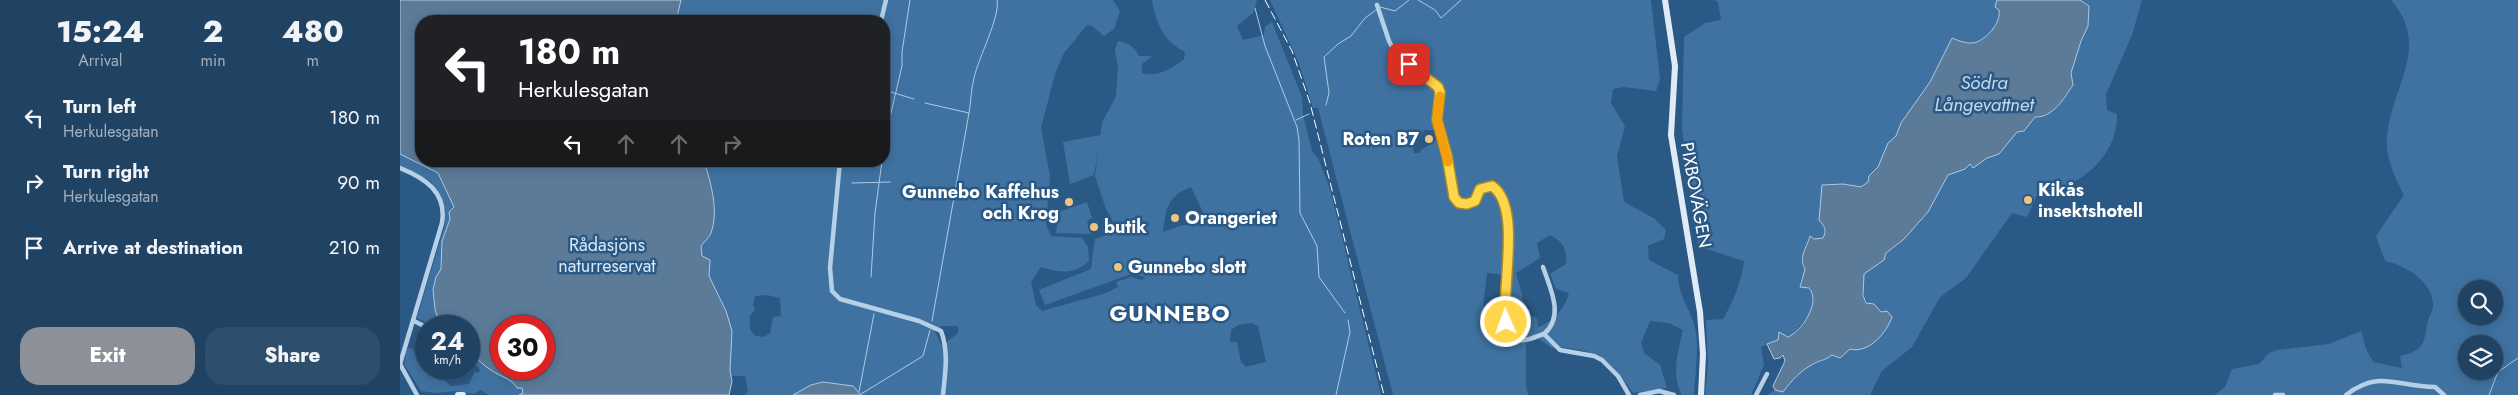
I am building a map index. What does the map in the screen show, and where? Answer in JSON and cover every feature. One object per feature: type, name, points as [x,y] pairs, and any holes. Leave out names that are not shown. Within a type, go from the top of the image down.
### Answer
[{"type":"street","points":[[882,15],[886,0]]},
{"type":"street","name":"PIXBOVÄGEN","points":[[1665,0],[1675,66],[1671,135],[1697,290],[1703,339],[1701,395]]},
{"type":"street","points":[[1377,5],[1388,41],[1394,51],[1438,87],[1440,99],[1437,120],[1447,156],[1454,197],[1459,203],[1467,204],[1475,201],[1480,189],[1488,186],[1492,186],[1502,196],[1510,241],[1504,309],[1509,330],[1519,340],[1544,334],[1553,324],[1556,308],[1543,267]]},
{"type":"street","points":[[839,167],[830,268],[832,291],[840,300],[919,320],[941,331],[945,344],[946,362],[943,395]]},
{"type":"street","points":[[400,168],[430,183],[438,194],[444,209],[442,223],[400,364],[416,395]]},
{"type":"street","points":[[1544,334],[1557,349],[1594,356],[1602,360],[1618,376],[1628,395]]},
{"type":"street","points":[[1756,395],[1767,374]]},
{"type":"street","points":[[2346,395],[2360,384],[2381,380],[2420,387],[2435,386],[2444,395]]},
{"type":"street","points":[[1640,395],[1659,391],[1674,395]]},
{"type":"street","points":[[458,395],[463,395]]},
{"type":"street","points":[[2275,395],[2283,395]]},
{"type":"green space","points":[[400,0],[415,15],[415,167],[705,167],[707,171],[706,167],[890,167],[890,15],[677,15],[681,0],[1113,0],[1120,11],[1114,29],[1104,36],[1092,26],[1087,25],[1064,53],[1055,74],[1041,128],[1050,176],[1046,224],[1051,236],[1082,238],[1088,247],[1089,261],[1077,269],[1066,272],[1041,267],[1031,282],[1036,305],[1042,311],[1103,294],[1118,287],[1116,282],[1131,277],[1141,280],[1146,278],[1134,273],[1045,305],[1039,290],[1091,269],[1095,239],[1118,230],[1106,209],[1095,176],[1102,123],[1116,96],[1118,68],[1115,50],[1118,41],[1130,46],[1139,56],[1152,56],[1142,64],[1142,73],[1159,73],[1170,69],[1184,59],[1185,52],[1172,43],[1162,31],[1152,0],[1257,0],[1253,13],[1237,26],[1243,40],[1264,35],[1265,27],[1272,22],[1302,97],[1303,115],[1312,151],[1318,158],[1330,189],[1381,395],[861,395],[811,385],[793,395],[745,395],[748,391],[745,376],[731,376],[731,374],[728,395],[489,395],[481,390],[473,394],[455,391],[436,393],[421,391],[404,364],[407,349],[411,348],[415,353],[415,380],[444,380],[451,386],[469,384],[471,380],[480,380],[480,315],[418,315],[445,224],[444,206],[438,191],[430,181],[400,166]],"holes":[[[1191,187],[1203,212],[1202,217],[1207,225],[1197,223],[1163,232],[1165,217],[1172,199]],[[767,295],[780,298],[781,316],[773,317],[770,333],[764,337],[755,336],[750,329],[750,316],[755,310],[753,305],[755,296]],[[1251,323],[1258,326],[1266,362],[1246,367],[1241,362],[1237,342],[1230,342],[1231,330],[1238,325]],[[942,326],[958,326],[958,333],[942,346],[935,331]]]},
{"type":"green space","points":[[1270,0],[1651,0],[1660,79],[1656,91],[1624,87],[1613,89],[1611,103],[1625,126],[1617,156],[1624,202],[1655,219],[1666,230],[1664,239],[1648,246],[1649,260],[1678,275],[1681,294],[1696,331],[1697,349],[1694,395],[1682,395],[1677,379],[1676,363],[1683,330],[1669,323],[1650,321],[1641,343],[1644,353],[1660,365],[1667,388],[1633,393],[1622,377],[1604,360],[1589,352],[1559,347],[1552,348],[1539,339],[1526,343],[1526,386],[1528,395],[1393,395],[1318,108],[1313,108],[1299,63]],"holes":[[[1424,130],[1435,130],[1440,138],[1421,150],[1420,153],[1414,153],[1413,146]],[[1550,235],[1564,247],[1566,264],[1550,274],[1556,289],[1569,293],[1565,304],[1558,314],[1549,322],[1538,327],[1537,318],[1524,313],[1522,294],[1516,273],[1540,258],[1537,243]],[[1487,273],[1505,275],[1502,299],[1494,299],[1493,307],[1483,306]]]},
{"type":"green space","points":[[1715,0],[1997,0],[1995,7],[1999,10],[1996,25],[1981,40],[1971,43],[1952,38],[1930,82],[1901,123],[1896,136],[1888,143],[1878,167],[1869,176],[1868,182],[1861,187],[1843,184],[1822,185],[1826,232],[1823,238],[1808,241],[1802,258],[1805,269],[1800,283],[1814,293],[1810,313],[1791,336],[1778,334],[1778,340],[1761,347],[1764,365],[1751,395],[1705,395],[1708,365],[1706,320],[1723,319],[1736,291],[1744,261],[1698,246],[1682,129],[1684,37],[1705,23],[1721,20],[1718,2]]},
{"type":"green space","points":[[2080,0],[2142,0],[2132,35],[2106,94],[2107,110],[2117,114],[2116,125],[2110,145],[2099,162],[2074,182],[2037,195],[2027,217],[2012,213],[1966,278],[1940,297],[1912,347],[1882,371],[1870,395],[1767,395],[1775,390],[1783,392],[1798,374],[1812,364],[1832,355],[1840,358],[1881,312],[1870,304],[1865,297],[1863,288],[1864,274],[1884,260],[1886,253],[1916,226],[1928,212],[1948,175],[1970,164],[1973,167],[1987,158],[1999,154],[2017,132],[2024,131],[2035,117],[2053,111],[2062,101],[2073,85],[2071,73],[2088,26],[2089,6]]},
{"type":"green space","points":[[2391,0],[2518,0],[2518,395],[2214,395],[2225,387],[2232,369],[2259,364],[2269,353],[2277,350],[2329,344],[2361,331],[2366,349],[2373,362],[2402,368],[2400,356],[2415,351],[2422,344],[2433,308],[2429,289],[2417,276],[2401,266],[2385,261],[2376,236],[2404,195],[2391,167],[2387,137],[2390,119],[2406,67],[2409,51],[2408,34],[2403,17]]},
{"type":"green space","points":[[1101,135],[1094,175],[1070,184],[1063,142]]},
{"type":"green space","points":[[1087,202],[1092,218],[1087,221],[1091,234],[1056,233],[1059,212]]},
{"type":"water","name":"Rådasjöns naturreservat","points":[[400,0],[681,0],[677,15],[415,15],[415,162],[400,154]]},
{"type":"water","name":"Södra Långevattnet","points":[[1997,0],[2080,0],[2089,6],[2088,26],[2071,73],[2073,85],[2053,111],[2035,117],[2024,131],[2017,132],[1999,154],[1987,158],[1973,168],[1970,164],[1965,169],[1948,175],[1928,212],[1903,240],[1886,253],[1884,260],[1864,274],[1863,295],[1866,303],[1874,304],[1881,312],[1887,311],[1892,317],[1882,335],[1864,348],[1850,349],[1840,358],[1832,355],[1815,363],[1797,376],[1783,392],[1775,390],[1773,386],[1785,361],[1783,355],[1780,358],[1774,359],[1767,344],[1778,340],[1779,332],[1788,337],[1793,334],[1803,323],[1811,309],[1813,301],[1809,288],[1800,287],[1805,269],[1802,260],[1810,236],[1814,239],[1823,238],[1825,233],[1824,227],[1819,220],[1822,185],[1843,184],[1861,187],[1868,182],[1869,176],[1878,167],[1888,143],[1896,136],[1901,123],[1930,82],[1952,38],[1971,43],[1985,37],[1998,20],[1999,10],[1995,7]]},
{"type":"water","name":"Rådasjöns naturreservat","points":[[426,167],[706,167],[711,188],[714,216],[711,233],[701,246],[702,256],[710,260],[709,276],[726,311],[732,331],[730,371],[732,381],[729,395],[519,395],[523,393],[522,388],[517,388],[509,380],[555,380],[555,315],[490,315],[490,369],[480,361],[480,315],[437,315],[435,309],[433,290],[436,277],[441,269],[442,241],[450,219],[449,212],[454,207],[438,173]]},
{"type":"water","points":[[823,382],[853,386],[861,395],[793,395],[811,385]]},
{"type":"waterway","points":[[890,117],[902,66],[902,52],[910,0]]},
{"type":"waterway","points":[[932,321],[973,82],[996,16],[997,0]]},
{"type":"waterway","points":[[1380,7],[1395,11],[1409,0]]},
{"type":"waterway","points":[[1418,0],[1435,10],[1441,18],[1461,0]]},
{"type":"waterway","points":[[1255,8],[1265,46],[1297,127],[1299,140],[1300,213],[1317,246],[1319,277],[1345,313]]},
{"type":"waterway","points":[[1326,105],[1329,93],[1324,57],[1338,44],[1351,36],[1365,18],[1376,10]]},
{"type":"waterway","points":[[890,92],[914,99]]},
{"type":"waterway","points":[[925,103],[969,113]]},
{"type":"waterway","points":[[1296,120],[1309,114]]},
{"type":"waterway","points":[[871,277],[875,213],[881,167]]},
{"type":"waterway","points":[[852,183],[890,182]]},
{"type":"waterway","points":[[859,392],[874,314]]},
{"type":"waterway","points":[[1336,395],[1350,332],[1348,320]]},
{"type":"waterway","points":[[861,394],[923,356],[930,330]]},
{"type":"waterway","points":[[2489,395],[2498,372],[2518,358]]},
{"type":"railway","points":[[1265,0],[1292,51],[1310,103],[1384,395]]},
{"type":"slow traffic","points":[[1440,96],[1437,120],[1448,162]]},
{"type":"place","name":"Roten B7","points":[[1429,139]]},
{"type":"place","name":"Kikås insektshotell","points":[[2028,200]]},
{"type":"place","name":"Gunnebo Kaffehus och Krog","points":[[1069,202]]},
{"type":"place","name":"Orangeriet","points":[[1175,218]]},
{"type":"place","name":"butik","points":[[1094,227]]},
{"type":"place","name":"Gunnebo slott","points":[[1118,267]]},
{"type":"district","name":"GUNNEBO","points":[[1170,313]]},
{"type":"route","points":[[1409,64],[1438,87],[1440,92],[1437,120],[1447,156],[1450,185],[1454,197],[1459,203],[1467,204],[1475,201],[1480,189],[1488,186],[1498,190],[1502,196],[1510,241],[1504,309],[1506,322]]}]
